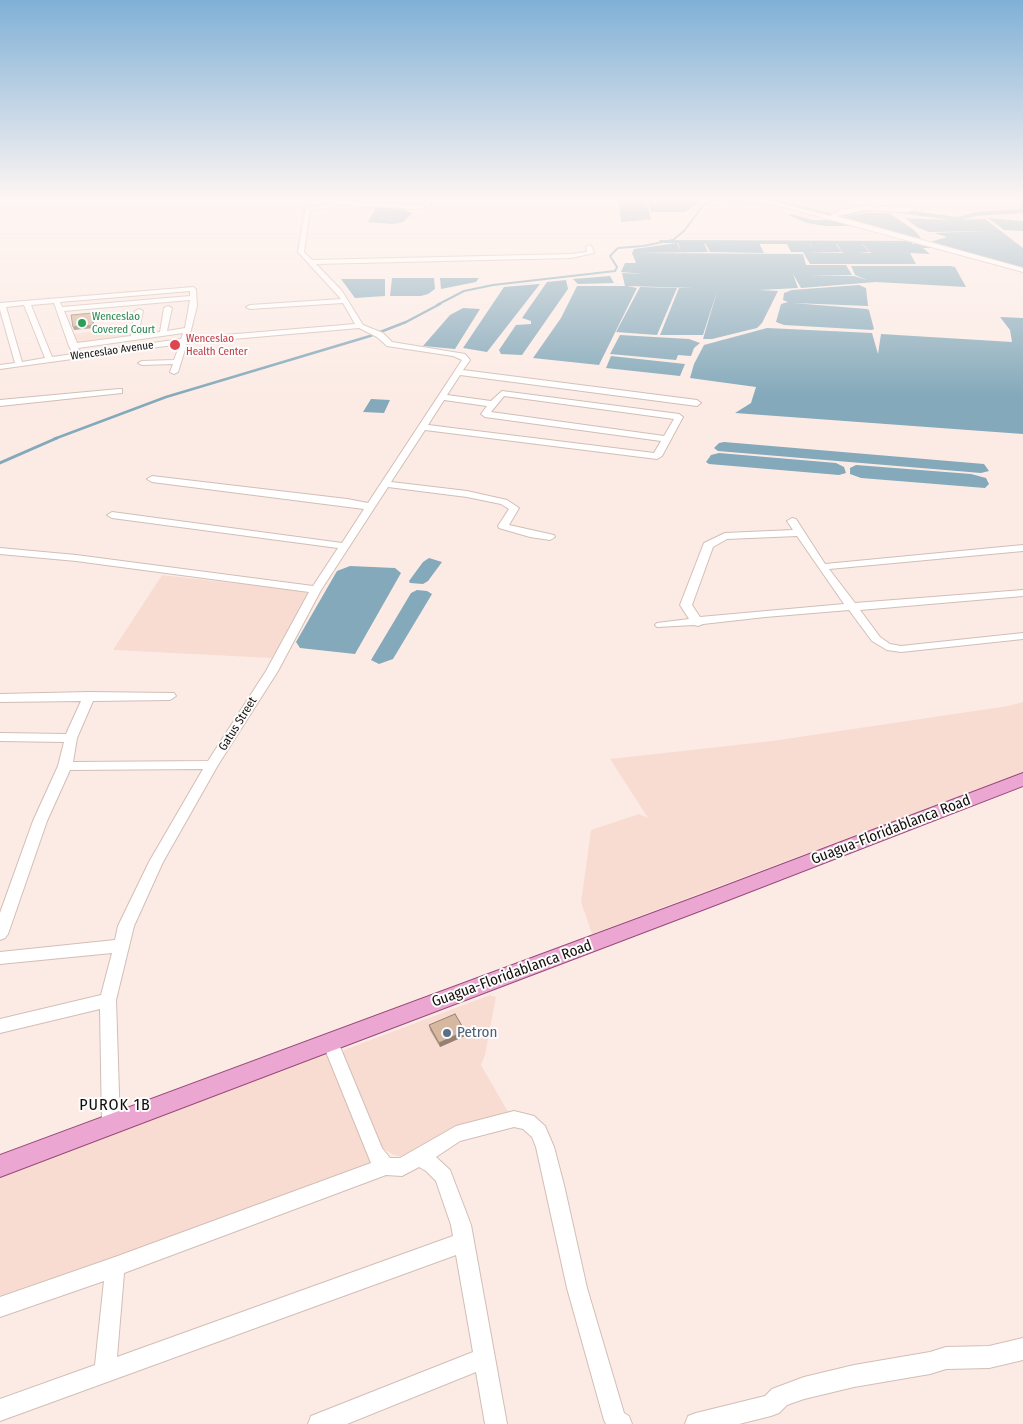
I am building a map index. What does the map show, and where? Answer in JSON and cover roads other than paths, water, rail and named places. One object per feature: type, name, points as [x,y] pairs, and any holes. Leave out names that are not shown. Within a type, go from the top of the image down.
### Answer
[{"type":"main road","name":"Guagua-Floridablanca Road","points":[[0,1166],[711,899],[1023,779]]},
{"type":"street","points":[[314,264],[340,292],[360,326]]},
{"type":"street","points":[[1003,264],[1023,270]]},
{"type":"street","points":[[19,364],[1,305],[193,287],[194,298],[188,330],[174,372]]},
{"type":"street","points":[[60,309],[194,298]]},
{"type":"street","points":[[56,300],[77,356]]},
{"type":"street","points":[[250,307],[345,301]]},
{"type":"street","points":[[27,303],[49,360]]},
{"type":"street","points":[[62,317],[193,306]]},
{"type":"street","points":[[162,333],[168,308]]},
{"type":"street","points":[[134,338],[139,310]]},
{"type":"street","name":"Wenceslao Avenue","points":[[0,367],[185,341],[360,326],[380,335],[390,344],[454,354],[465,358]]},
{"type":"street","points":[[73,346],[188,330]]},
{"type":"street","name":"Gatus Street","points":[[111,1124],[108,1000],[126,926],[156,862],[212,765],[272,671],[316,590],[466,360],[465,358]]},
{"type":"street","points":[[142,363],[176,362]]},
{"type":"street","points":[[458,372],[697,403]]},
{"type":"street","points":[[0,403],[119,391]]},
{"type":"street","points":[[423,426],[657,456],[679,416],[502,393],[485,414],[666,439]]},
{"type":"street","points":[[442,397],[492,404]]},
{"type":"street","points":[[152,479],[346,502],[370,507]]},
{"type":"street","points":[[386,484],[467,494],[504,502],[512,505],[514,508],[503,526],[530,534],[550,537]]},
{"type":"street","points":[[112,515],[345,546]]},
{"type":"street","points":[[792,521],[822,567],[876,639],[887,647],[902,649],[1023,636]]},
{"type":"street","points":[[698,622],[686,605],[708,545],[725,536],[800,533]]},
{"type":"street","points":[[822,567],[1023,548]]},
{"type":"street","points":[[0,551],[76,558],[163,572],[316,590]]},
{"type":"street","points":[[661,626],[765,614],[1023,592]]},
{"type":"street","points":[[1,928],[40,821],[65,766],[71,738],[90,696]]},
{"type":"street","points":[[0,698],[170,696]]},
{"type":"street","points":[[0,737],[71,738]]},
{"type":"street","points":[[65,766],[212,765]]},
{"type":"street","points":[[0,958],[120,946]]},
{"type":"street","points":[[0,1026],[108,1000]]},
{"type":"street","points":[[330,1042],[375,1154],[386,1166]]},
{"type":"street","points":[[0,1307],[115,1267],[386,1166],[402,1167],[456,1134],[514,1119],[528,1122],[539,1132],[545,1147],[580,1297],[615,1420],[621,1424]]},
{"type":"street","points":[[418,1158],[433,1166],[443,1176],[461,1225],[496,1424]]},
{"type":"street","points":[[0,1410],[464,1242]]},
{"type":"street","points":[[105,1371],[115,1267]]},
{"type":"street","points":[[696,1424],[771,1405],[780,1397],[804,1388],[854,1376],[930,1363],[946,1358],[989,1357],[1023,1349]]},
{"type":"street","points":[[319,1424],[485,1358]]},
{"type":"water","points":[[624,264],[846,265],[852,275],[807,275],[854,276],[867,280],[855,275],[851,266],[950,266],[955,267],[966,287],[876,282],[801,288],[793,274],[798,288],[759,290],[778,291],[762,323],[757,328],[712,339],[703,339],[718,288],[703,335],[660,335],[679,288],[694,288],[627,286],[637,288],[599,365],[533,358],[561,318],[577,286],[625,286],[622,273],[644,274],[621,272]]},
{"type":"water","points":[[1010,264],[1023,264],[1023,268]]},
{"type":"water","points":[[610,276],[614,283],[578,284],[573,279]]},
{"type":"water","points":[[392,278],[434,278],[435,289],[421,296],[390,296]]},
{"type":"water","points":[[440,278],[479,278],[476,282],[441,289]]},
{"type":"water","points":[[341,279],[385,279],[385,296],[355,298]]},
{"type":"water","points":[[566,280],[568,289],[522,355],[501,354],[499,350],[516,325],[531,324],[531,321],[522,318],[547,282]]},
{"type":"water","points":[[540,284],[487,352],[463,348],[504,287]]},
{"type":"water","points":[[859,285],[866,288],[868,306],[793,303],[867,309],[869,310],[874,329],[872,330],[784,325],[776,322],[781,304],[788,302],[783,300],[784,293],[792,290]]},
{"type":"water","points":[[640,287],[677,288],[657,335],[616,332]]},
{"type":"water","points":[[463,308],[480,309],[455,349],[423,346],[450,315]]},
{"type":"water","points":[[1000,317],[1023,318],[1023,434],[735,413],[751,403],[756,387],[690,378],[694,364],[704,345],[767,328],[872,333],[878,354],[881,334],[1012,342],[1010,330]]},
{"type":"water","points":[[620,335],[689,339],[700,343],[694,348],[691,356],[678,355],[676,360],[610,354]]},
{"type":"water","points":[[611,356],[685,364],[680,376],[606,368]]},
{"type":"water","points":[[371,399],[390,400],[384,413],[363,412]]},
{"type":"water","points":[[719,443],[984,464],[989,471],[981,473],[718,451],[714,448]]},
{"type":"water","points":[[719,453],[836,463],[844,467],[846,473],[839,475],[709,464],[706,462],[711,455]]},
{"type":"water","points":[[856,465],[971,474],[986,478],[989,484],[985,488],[861,478],[850,474],[850,468]]},
{"type":"water","points":[[429,558],[442,562],[428,581],[423,584],[410,583],[409,581],[423,562]]},
{"type":"water","points":[[350,566],[395,568],[401,573],[355,654],[300,648],[296,642],[337,571]]},
{"type":"water","points":[[417,590],[427,591],[432,594],[393,659],[379,664],[371,660],[411,593]]},
{"type":"waterway","points":[[437,305],[464,291],[493,285],[615,271],[617,267],[615,264]]},
{"type":"waterway","points":[[54,439],[166,397],[370,336],[406,322],[440,304]]},
{"type":"waterway","points":[[0,463],[57,438]]},
{"type":"place","name":"Wenceslao Covered Court","points":[[82,323]]},
{"type":"place","name":"Wenceslao Health Center","points":[[175,345]]},
{"type":"place","name":"Petron","points":[[447,1033]]},
{"type":"district","name":"PUROK 1B","points":[[115,1106]]}]
